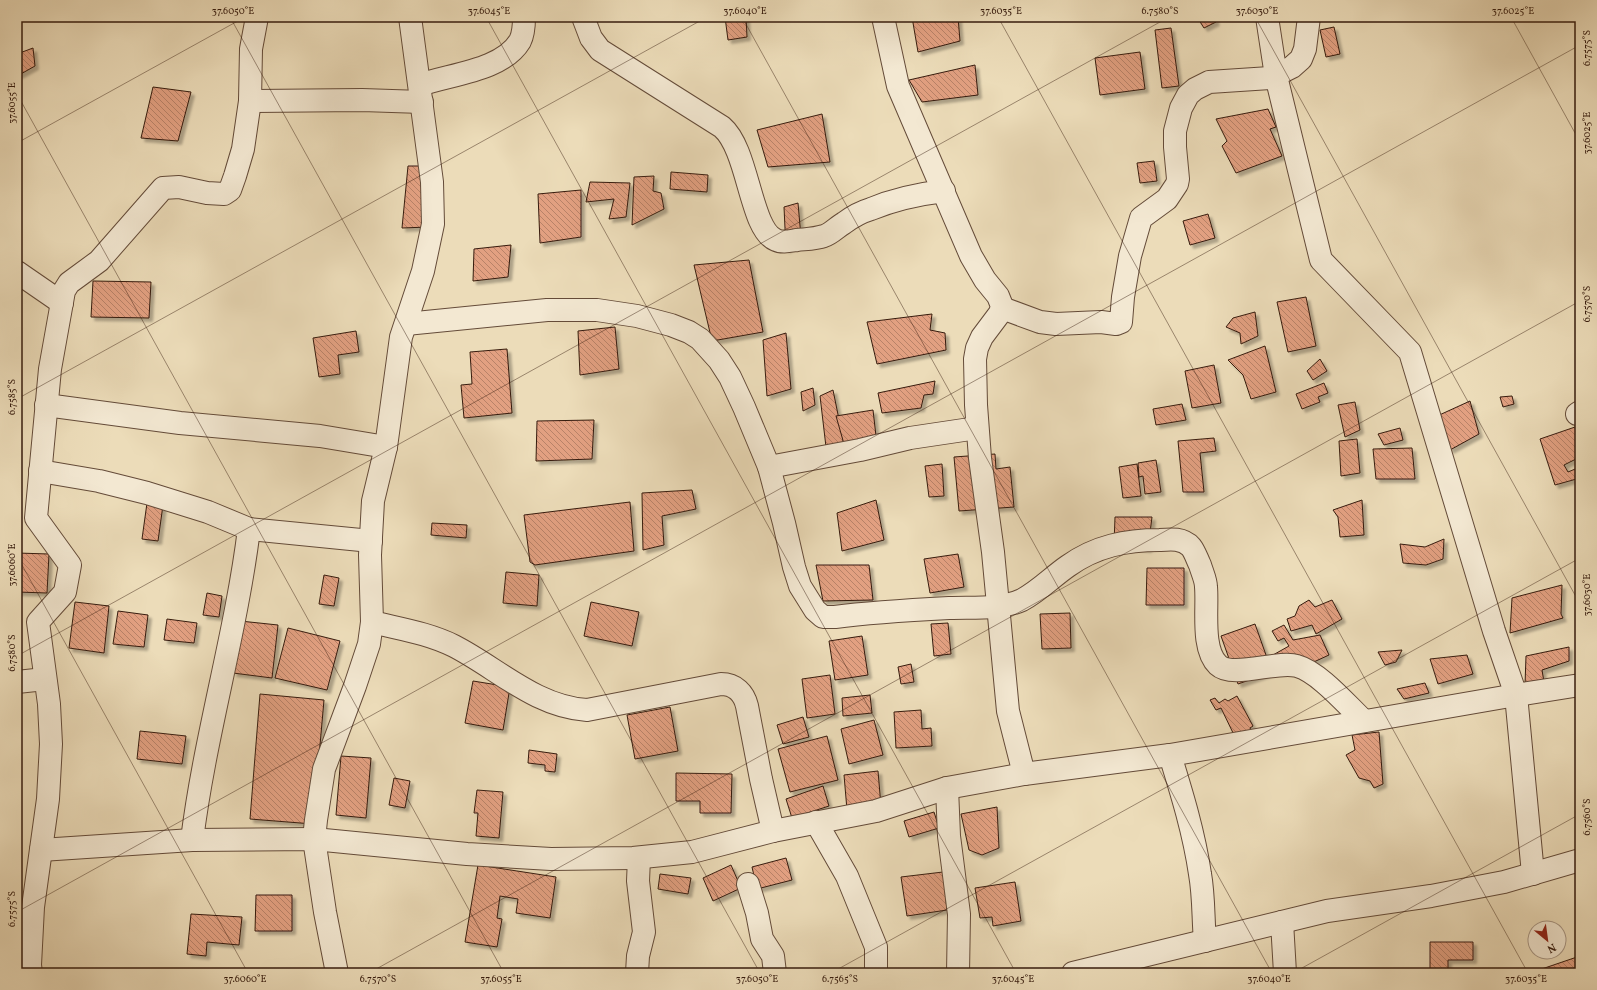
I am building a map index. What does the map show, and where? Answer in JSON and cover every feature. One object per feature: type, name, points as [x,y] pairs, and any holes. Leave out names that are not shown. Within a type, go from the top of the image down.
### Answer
[{"type":"street","points":[[31,973],[30,965],[33,907],[48,799],[51,744],[50,717],[38,622],[65,592],[70,565],[36,518],[50,370],[64,292],[68,283],[99,261],[163,188],[179,187],[207,193],[227,193],[235,176],[242,149],[250,101],[251,49],[257,17]]},
{"type":"street","points":[[337,973],[325,912],[314,839],[318,803],[324,769],[369,644],[372,622],[370,555],[371,515],[373,501],[386,447],[401,337],[423,271],[433,224],[432,182],[410,17]]},
{"type":"street","points":[[250,101],[362,100],[421,93],[431,81],[472,71],[503,57],[519,42],[524,17]]},
{"type":"street","points":[[583,17],[591,38],[600,50],[722,127],[729,134],[738,150],[762,224],[768,236],[774,240],[787,241],[814,239],[825,236],[851,218],[869,209],[907,197],[944,191]]},
{"type":"street","points":[[883,17],[898,86],[971,256],[985,280],[998,296],[1002,308],[998,317],[982,337],[977,348],[975,365],[977,428],[993,552],[1008,710],[1024,774]]},
{"type":"street","points":[[1267,17],[1276,76],[1321,260],[1410,352],[1494,631],[1516,695],[1533,874]]},
{"type":"street","points":[[1002,308],[1040,322],[1056,324],[1101,322],[1116,324],[1121,322],[1123,296],[1130,256],[1141,218],[1167,199],[1177,184],[1175,131],[1181,108],[1188,95],[1195,89],[1209,82],[1260,79],[1276,76],[1292,67],[1300,59],[1305,49],[1309,17]]},
{"type":"street","points":[[17,272],[62,303]]},
{"type":"street","points":[[406,324],[506,313],[580,309],[638,316],[680,328],[700,339],[719,360],[738,392],[769,466],[800,586],[815,610],[823,617],[925,609],[998,607],[1012,604],[1032,594],[1067,566],[1098,548],[1142,540],[1182,540],[1191,547],[1204,576],[1206,585],[1207,632],[1210,652],[1220,667],[1237,670],[1276,665],[1298,666],[1319,679],[1364,721]]},
{"type":"street","points":[[46,405],[180,422],[320,436],[386,447]]},
{"type":"street","points":[[769,466],[860,450],[910,438],[977,428]]},
{"type":"street","points":[[40,471],[99,481],[147,493],[208,512],[250,529],[371,541]]},
{"type":"street","points":[[192,840],[201,780],[216,704],[224,673],[250,529]]},
{"type":"street","points":[[372,622],[438,639],[465,652],[506,679],[523,688],[553,703],[578,710],[587,710],[721,684],[733,686],[746,700],[773,831]]},
{"type":"street","points":[[17,682],[45,679]]},
{"type":"street","points":[[41,850],[192,840],[314,839],[467,854],[551,859],[639,858],[692,852],[773,831],[876,811],[947,788],[1024,774],[1170,755],[1580,685]]},
{"type":"street","points":[[1170,755],[1188,813],[1194,842],[1200,876],[1205,941]]},
{"type":"street","points":[[947,788],[949,836],[959,914],[958,973]]},
{"type":"street","points":[[816,822],[847,876],[876,947],[876,973]]},
{"type":"street","points":[[636,973],[638,956],[644,932],[638,881],[639,858]]},
{"type":"street","points":[[1073,973],[1327,911],[1431,896],[1504,882],[1580,860]]},
{"type":"street","points":[[748,884],[757,912],[762,939],[773,956],[775,973]]},
{"type":"street","points":[[1282,922],[1285,973]]},
{"type":"building","points":[[725,17],[746,17],[747,37],[728,40]]},
{"type":"building","points":[[912,17],[958,17],[960,41],[918,52]]},
{"type":"building","points":[[1197,17],[1214,17],[1216,22],[1204,28]]},
{"type":"building","points":[[1334,27],[1340,54],[1326,57],[1320,30]]},
{"type":"building","points":[[1171,28],[1179,86],[1162,88],[1155,30]]},
{"type":"building","points":[[33,48],[35,66],[19,75],[17,69],[17,54]]},
{"type":"building","points":[[1140,52],[1145,89],[1100,95],[1095,58]]},
{"type":"building","points":[[975,65],[978,95],[922,102],[909,80]]},
{"type":"building","points":[[153,87],[191,92],[178,141],[141,138]]},
{"type":"building","points":[[1268,109],[1276,127],[1270,129],[1282,156],[1236,173],[1222,146],[1227,141],[1216,119]]},
{"type":"building","points":[[822,114],[830,162],[768,167],[757,130]]},
{"type":"building","points":[[1154,161],[1157,181],[1140,183],[1137,163]]},
{"type":"building","points":[[408,166],[435,166],[428,227],[402,228]]},
{"type":"building","points":[[671,172],[708,175],[707,192],[670,189]]},
{"type":"building","points":[[654,176],[653,191],[661,193],[664,209],[632,225],[634,177]]},
{"type":"building","points":[[590,182],[630,183],[626,217],[609,219],[614,199],[586,202]]},
{"type":"building","points":[[581,190],[581,237],[540,243],[538,194]]},
{"type":"building","points":[[798,203],[801,237],[786,250],[784,207]]},
{"type":"building","points":[[1208,214],[1215,238],[1190,245],[1183,221]]},
{"type":"building","points":[[511,245],[508,277],[473,281],[474,249]]},
{"type":"building","points":[[749,260],[763,332],[712,341],[694,265]]},
{"type":"building","points":[[93,281],[151,282],[149,318],[91,317]]},
{"type":"building","points":[[1306,297],[1316,346],[1288,352],[1277,302]]},
{"type":"building","points":[[1255,312],[1258,336],[1241,344],[1240,333],[1226,327],[1233,318]]},
{"type":"building","points":[[932,314],[930,330],[945,333],[946,350],[877,364],[867,322]]},
{"type":"building","points":[[615,327],[619,369],[580,375],[578,331]]},
{"type":"building","points":[[356,331],[359,352],[338,355],[340,374],[319,377],[313,338]]},
{"type":"building","points":[[786,333],[791,389],[767,396],[763,340]]},
{"type":"building","points":[[1265,346],[1276,392],[1251,399],[1243,375],[1228,360]]},
{"type":"building","points":[[507,349],[512,413],[464,418],[461,385],[472,384],[470,352]]},
{"type":"building","points":[[1320,359],[1327,371],[1313,380],[1307,371]]},
{"type":"building","points":[[1214,365],[1221,403],[1192,408],[1185,371]]},
{"type":"building","points":[[935,381],[933,394],[924,395],[921,408],[882,413],[878,393]]},
{"type":"building","points":[[1324,383],[1328,393],[1318,397],[1320,402],[1302,409],[1296,394]]},
{"type":"building","points":[[813,388],[815,405],[803,411],[801,392]]},
{"type":"building","points":[[833,390],[844,444],[826,447],[820,396]]},
{"type":"building","points":[[1512,396],[1514,404],[1503,407],[1500,397]]},
{"type":"building","points":[[1470,401],[1479,434],[1450,450],[1435,417]]},
{"type":"building","points":[[1355,402],[1360,430],[1345,437],[1338,405]]},
{"type":"building","points":[[1182,404],[1186,420],[1156,425],[1153,409]]},
{"type":"building","points":[[873,410],[876,436],[844,444],[836,416]]},
{"type":"building","points":[[594,420],[592,459],[536,461],[537,421]]},
{"type":"building","points":[[1578,426],[1580,435],[1580,457],[1564,465],[1568,472],[1580,467],[1580,478],[1555,485],[1540,439]]},
{"type":"building","points":[[1400,428],[1403,440],[1384,445],[1378,434]]},
{"type":"building","points":[[1214,438],[1216,451],[1200,453],[1204,492],[1183,492],[1178,441]]},
{"type":"building","points":[[1357,439],[1360,473],[1341,476],[1339,441]]},
{"type":"building","points":[[1412,448],[1415,479],[1376,479],[1373,449]]},
{"type":"building","points":[[995,454],[996,469],[1010,467],[1014,507],[959,511],[954,457]]},
{"type":"building","points":[[1156,460],[1161,492],[1145,494],[1143,476],[1139,477],[1138,463]]},
{"type":"building","points":[[942,464],[944,496],[929,497],[925,466]]},
{"type":"building","points":[[1137,464],[1141,496],[1123,498],[1119,467]]},
{"type":"building","points":[[692,490],[696,509],[662,516],[664,545],[643,550],[642,493]]},
{"type":"building","points":[[876,500],[884,540],[842,551],[837,513]]},
{"type":"building","points":[[1362,500],[1364,535],[1340,537],[1338,517],[1333,510]]},
{"type":"building","points":[[630,502],[634,551],[535,565],[530,562],[524,515]]},
{"type":"building","points":[[147,503],[163,505],[158,541],[142,539]]},
{"type":"building","points":[[1115,517],[1152,517],[1148,549],[1114,544]]},
{"type":"building","points":[[432,523],[467,525],[466,538],[431,535]]},
{"type":"building","points":[[1444,539],[1443,559],[1426,565],[1403,563],[1400,544],[1425,547]]},
{"type":"building","points":[[17,553],[49,554],[47,593],[17,592]]},
{"type":"building","points":[[958,554],[964,587],[930,593],[924,559]]},
{"type":"building","points":[[816,565],[869,565],[873,600],[823,601]]},
{"type":"building","points":[[1147,568],[1184,568],[1184,605],[1146,605]]},
{"type":"building","points":[[506,572],[539,575],[537,606],[503,603]]},
{"type":"building","points":[[324,575],[339,578],[334,606],[319,604]]},
{"type":"building","points":[[1562,585],[1561,614],[1563,618],[1510,633],[1512,598]]},
{"type":"building","points":[[207,593],[222,596],[219,617],[203,615]]},
{"type":"building","points":[[1309,600],[1315,607],[1332,600],[1342,619],[1316,634],[1312,625],[1291,631],[1287,619],[1295,616],[1299,606]]},
{"type":"building","points":[[75,602],[109,606],[104,653],[69,648]]},
{"type":"building","points":[[591,602],[639,612],[632,646],[584,636]]},
{"type":"building","points":[[118,611],[148,615],[144,647],[113,644]]},
{"type":"building","points":[[1070,613],[1071,648],[1042,649],[1040,614]]},
{"type":"building","points":[[167,619],[197,623],[194,643],[164,640]]},
{"type":"building","points":[[240,621],[278,625],[272,678],[233,673]]},
{"type":"building","points":[[948,623],[951,654],[934,656],[931,624]]},
{"type":"building","points":[[1255,624],[1272,672],[1238,684],[1221,636]]},
{"type":"building","points":[[1284,625],[1293,640],[1320,635],[1329,655],[1305,666],[1276,660],[1273,655],[1289,646],[1284,638],[1278,641],[1272,631]]},
{"type":"building","points":[[288,628],[340,641],[327,690],[275,678]]},
{"type":"building","points":[[862,636],[868,675],[835,680],[829,641]]},
{"type":"building","points":[[1569,647],[1569,661],[1542,670],[1544,682],[1525,685],[1526,656]]},
{"type":"building","points":[[1402,650],[1396,662],[1385,665],[1378,652]]},
{"type":"building","points":[[1467,655],[1473,674],[1438,684],[1430,659]]},
{"type":"building","points":[[911,664],[914,682],[901,684],[898,667]]},
{"type":"building","points":[[830,675],[835,714],[807,718],[802,679]]},
{"type":"building","points":[[473,681],[510,687],[503,730],[465,723]]},
{"type":"building","points":[[1425,683],[1429,693],[1404,699],[1397,689]]},
{"type":"building","points":[[260,694],[324,700],[313,824],[250,819]]},
{"type":"building","points":[[870,695],[872,713],[843,716],[842,698]]},
{"type":"building","points":[[1237,696],[1253,726],[1250,728],[1253,735],[1235,737],[1221,708],[1216,710],[1210,700],[1215,698],[1219,703],[1225,699],[1228,701]]},
{"type":"building","points":[[670,707],[678,751],[635,759],[627,715]]},
{"type":"building","points":[[921,710],[922,729],[931,728],[932,746],[896,748],[894,712]]},
{"type":"building","points":[[803,717],[809,737],[783,744],[777,725]]},
{"type":"building","points":[[874,720],[883,755],[849,764],[841,729]]},
{"type":"building","points":[[140,731],[186,736],[182,764],[137,759]]},
{"type":"building","points":[[1379,732],[1383,784],[1374,788],[1370,781],[1359,778],[1346,755],[1355,750],[1352,735]]},
{"type":"building","points":[[827,736],[838,780],[790,792],[778,749]]},
{"type":"building","points":[[529,750],[557,754],[555,772],[545,771],[545,765],[528,763]]},
{"type":"building","points":[[341,756],[371,758],[366,818],[336,815]]},
{"type":"building","points":[[878,771],[881,806],[847,810],[844,775]]},
{"type":"building","points":[[676,773],[732,774],[731,813],[700,813],[700,801],[676,801]]},
{"type":"building","points":[[394,778],[410,781],[405,808],[389,805]]},
{"type":"building","points":[[823,786],[829,806],[792,818],[786,799]]},
{"type":"building","points":[[477,790],[503,792],[499,838],[476,836],[478,813],[474,813]]},
{"type":"building","points":[[997,807],[999,848],[982,855],[969,850],[961,814]]},
{"type":"building","points":[[934,812],[939,828],[909,837],[904,821]]},
{"type":"building","points":[[786,858],[792,880],[757,889],[752,867]]},
{"type":"building","points":[[478,865],[556,877],[550,918],[516,913],[518,899],[500,896],[497,918],[502,919],[497,947],[465,942]]},
{"type":"building","points":[[731,865],[741,888],[713,901],[703,878]]},
{"type":"building","points":[[943,872],[947,910],[907,916],[901,877]]},
{"type":"building","points":[[660,874],[691,878],[688,894],[658,889]]},
{"type":"building","points":[[1015,882],[1021,921],[993,926],[992,917],[980,918],[975,888]]},
{"type":"building","points":[[256,895],[292,895],[292,931],[255,931]]},
{"type":"building","points":[[191,914],[242,917],[239,945],[207,942],[206,956],[187,954]]},
{"type":"building","points":[[1430,942],[1473,942],[1473,960],[1448,960],[1448,973],[1430,973]]},
{"type":"building","points":[[1577,957],[1580,965],[1580,973],[1530,973]]}]
